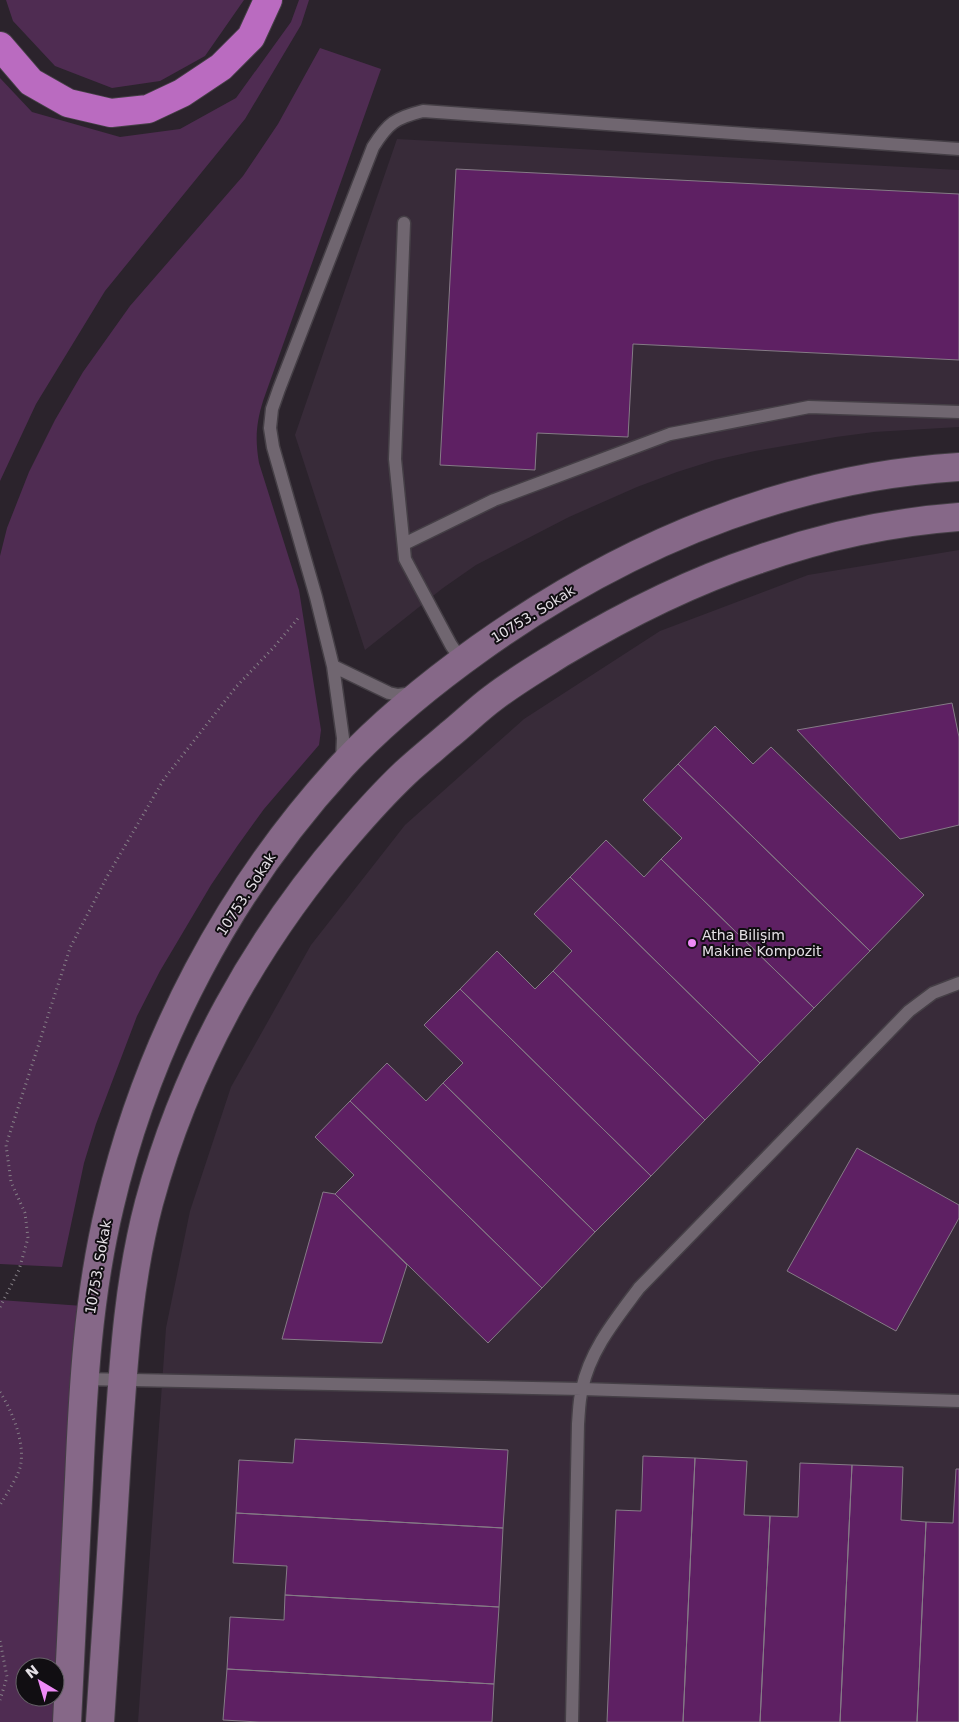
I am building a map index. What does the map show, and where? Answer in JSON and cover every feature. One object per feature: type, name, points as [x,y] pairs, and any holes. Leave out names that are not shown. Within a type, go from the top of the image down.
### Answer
[{"type":"highway","points":[[0,46],[31,82],[68,102],[111,113],[148,108],[182,93],[221,67],[251,37],[268,0]]},
{"type":"street","name":"10753. Sokak","points":[[67,1722],[84,1379],[93,1288],[109,1209],[136,1112],[154,1066],[195,977],[224,926],[282,839],[341,767],[424,690],[462,661],[536,610],[583,582],[638,553],[685,532],[779,499],[872,477],[959,466]]},
{"type":"street","points":[[100,1722],[122,1380],[128,1318],[148,1206],[166,1146],[202,1056],[227,1008],[289,908],[327,858],[368,811],[403,775],[493,698],[543,664],[603,628],[659,599],[715,574],[778,552],[840,535],[892,524],[959,516]]},
{"type":"lane","points":[[341,767],[343,738],[333,666],[316,597],[273,447],[270,428],[272,409],[373,147],[384,129],[402,116],[423,111],[959,149]]},
{"type":"lane","points":[[404,222],[395,459],[405,559],[451,645],[462,661]]},
{"type":"lane","points":[[404,544],[494,500],[670,434],[809,406],[959,412]]},
{"type":"lane","points":[[333,666],[389,693],[398,695],[424,690]]},
{"type":"lane","points":[[572,1722],[578,1424],[582,1389],[593,1356],[612,1323],[639,1288],[909,1011],[933,993],[959,983]]},
{"type":"lane","points":[[84,1379],[582,1389],[959,1401]]},
{"type":"path","points":[[0,1307],[19,1270],[28,1238],[25,1213],[11,1182],[6,1145],[70,948],[108,875],[164,779],[236,688],[316,597]]},
{"type":"path","points":[[0,1392],[8,1405],[19,1434],[21,1463],[10,1489],[0,1505]]},
{"type":"path","points":[[0,1641],[7,1677],[0,1700]]},
{"type":"shaded area","points":[[6,0],[244,0],[205,56],[160,81],[112,88],[55,66],[13,21]]},
{"type":"shaded area","points":[[299,0],[309,0],[301,25],[245,119],[105,291],[36,404],[0,481],[0,78],[32,112],[120,137],[180,129],[236,98],[291,22]]},
{"type":"shaded area","points":[[320,48],[381,69],[263,401],[257,439],[259,463],[299,590],[321,730],[319,745],[264,809],[211,885],[160,971],[137,1016],[96,1124],[84,1163],[62,1267],[0,1264],[0,556],[7,528],[29,472],[55,420],[83,372],[130,306],[243,176],[278,124]]},
{"type":"shaded area","points":[[397,139],[959,170],[959,427],[874,432],[755,451],[715,460],[637,487],[569,517],[476,565],[443,588],[365,650],[295,435]]},
{"type":"shaded area","points":[[959,550],[959,1722],[138,1722],[166,1328],[190,1211],[231,1087],[311,945],[405,825],[524,719],[660,631],[808,575]]},
{"type":"shaded area","points":[[0,1300],[83,1306],[64,1657],[15,1657],[15,1707],[62,1707],[61,1722],[0,1722]]},
{"type":"building","points":[[456,169],[959,194],[959,360],[633,344],[628,437],[537,433],[535,470],[440,465]]},
{"type":"building","points":[[952,703],[959,737],[959,825],[900,839],[797,730]]},
{"type":"building","points":[[715,726],[753,764],[771,747],[924,895],[870,951],[678,764]]},
{"type":"building","points":[[678,764],[870,951],[814,1008],[661,859],[682,838],[643,800]]},
{"type":"building","name":"Atha Bilişim Makine Kompozit","points":[[606,840],[644,877],[661,859],[814,1008],[760,1063],[570,877]]},
{"type":"building","points":[[570,877],[760,1063],[705,1120],[553,971],[572,951],[534,914]]},
{"type":"building","points":[[497,951],[535,989],[553,971],[705,1120],[651,1176],[460,989]]},
{"type":"building","points":[[460,989],[651,1176],[595,1232],[443,1083],[463,1063],[424,1025]]},
{"type":"building","points":[[387,1063],[426,1101],[443,1083],[595,1232],[542,1288],[350,1101]]},
{"type":"building","points":[[350,1101],[542,1288],[488,1343],[335,1194],[354,1175],[315,1137]]},
{"type":"building","points":[[857,1148],[959,1205],[959,1218],[896,1331],[787,1271]]},
{"type":"building","points":[[323,1192],[335,1194],[407,1265],[382,1343],[282,1339]]},
{"type":"building","points":[[295,1439],[508,1450],[503,1528],[236,1513],[239,1460],[293,1463]]},
{"type":"building","points":[[643,1456],[695,1458],[683,1722],[607,1722],[616,1510],[641,1511]]},
{"type":"building","points":[[695,1458],[747,1461],[744,1515],[770,1516],[760,1722],[683,1722]]},
{"type":"building","points":[[800,1463],[852,1465],[840,1722],[760,1722],[770,1516],[798,1517]]},
{"type":"building","points":[[852,1465],[903,1467],[901,1520],[926,1522],[917,1722],[840,1722]]},
{"type":"building","points":[[956,1469],[959,1469],[959,1722],[917,1722],[926,1522],[953,1523]]},
{"type":"building","points":[[236,1513],[503,1528],[499,1607],[285,1595],[287,1566],[233,1563]]},
{"type":"building","points":[[285,1595],[499,1607],[494,1684],[227,1669],[230,1617],[284,1620]]},
{"type":"building","points":[[227,1669],[494,1684],[492,1722],[259,1722],[223,1720]]},
{"type":"place","name":"Atha Bilişim Makine Kompozit","points":[[692,943]]}]
